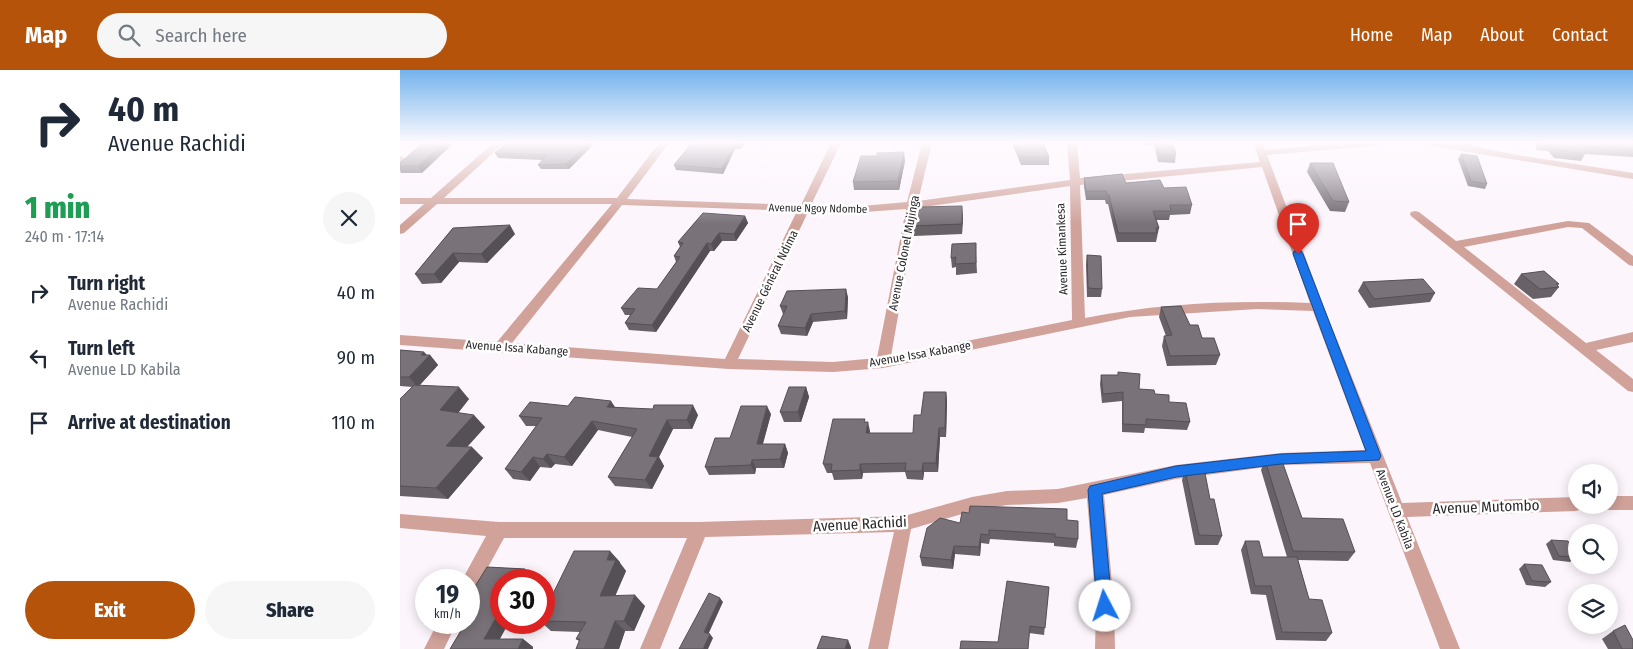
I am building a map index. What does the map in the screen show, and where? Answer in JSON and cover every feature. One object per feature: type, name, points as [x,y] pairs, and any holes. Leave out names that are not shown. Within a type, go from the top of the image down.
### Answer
[{"type":"street","points":[[400,231],[469,170]]},
{"type":"street","points":[[502,346],[593,233],[622,201],[644,170]]},
{"type":"street","name":"Avenue Général Ndima","points":[[730,364],[823,170]]},
{"type":"street","name":"Avenue Colonel Mujinga","points":[[883,363],[912,204],[920,170]]},
{"type":"street","name":"Avenue Kimankesa","points":[[1074,170],[1079,324]]},
{"type":"street","name":"Avenue Ngoy Ndombe","points":[[400,201],[622,201],[696,203],[805,210],[850,210],[912,204],[1152,170]]},
{"type":"street","name":"Avenue LD Kabila","points":[[1267,170],[1374,456],[1450,649]]},
{"type":"street","points":[[1594,170],[1633,176]]},
{"type":"street","points":[[1415,214],[1633,387]]},
{"type":"street","points":[[1454,244],[1568,224],[1585,225],[1633,262]]},
{"type":"street","name":"Avenue Issa Kabange","points":[[400,340],[730,364],[833,367],[883,363],[1130,313],[1257,305],[1318,307]]},
{"type":"street","points":[[1584,348],[1633,337]]},
{"type":"street","name":"Avenue Rachidi","points":[[400,521],[499,530],[699,530],[904,524],[972,504],[1007,498],[1058,496],[1176,472],[1281,459],[1374,456]]},
{"type":"street","points":[[1095,490],[1105,606],[1105,649]]},
{"type":"street","points":[[1618,504],[1633,503]]},
{"type":"street","name":"Avenue Mutombo","points":[[1396,510],[1568,504]]},
{"type":"street","points":[[878,649],[904,524]]},
{"type":"street","points":[[477,569],[499,530]]},
{"type":"street","points":[[650,649],[699,530]]},
{"type":"street","points":[[434,649],[442,634]]},
{"type":"building","points":[[857,170],[900,170],[898,181],[853,182]]},
{"type":"building","points":[[1314,170],[1336,170],[1349,202],[1333,201]]},
{"type":"building","points":[[1467,170],[1482,170],[1487,184],[1471,181]]},
{"type":"building","points":[[1122,174],[1126,183],[1160,180],[1164,188],[1186,187],[1192,205],[1170,205],[1171,211],[1153,211],[1159,228],[1156,228],[1157,233],[1118,233],[1109,195],[1107,195],[1106,191],[1086,191],[1084,178]]},
{"type":"building","points":[[962,206],[962,224],[913,226],[915,213],[919,212],[919,207]]},
{"type":"building","points":[[703,213],[745,216],[734,234],[719,233],[711,244],[707,243],[652,325],[625,323],[635,309],[621,308],[638,288],[657,289],[680,257],[674,256],[683,243],[678,242]]},
{"type":"building","points":[[510,225],[481,254],[453,253],[434,274],[415,274],[453,228]]},
{"type":"building","points":[[976,243],[976,263],[955,264],[956,257],[951,258],[952,244]]},
{"type":"building","points":[[1087,255],[1101,256],[1102,289],[1088,288]]},
{"type":"building","points":[[1544,271],[1559,284],[1556,284],[1559,287],[1540,289],[1521,274]]},
{"type":"building","points":[[1423,279],[1435,293],[1374,299],[1363,282]]},
{"type":"building","points":[[846,289],[845,311],[811,314],[805,328],[778,326],[787,306],[780,306],[787,291]]},
{"type":"building","points":[[1181,306],[1190,325],[1198,325],[1202,338],[1214,338],[1220,355],[1170,356],[1164,336],[1172,335],[1161,307]]},
{"type":"building","points":[[400,350],[424,352],[421,355],[430,355],[409,377],[400,377]]},
{"type":"building","points":[[1118,372],[1140,374],[1139,389],[1154,390],[1155,394],[1169,395],[1169,402],[1186,403],[1190,422],[1146,419],[1146,425],[1123,424],[1123,392],[1103,394],[1101,375],[1118,375]]},
{"type":"building","points":[[414,385],[459,387],[440,410],[474,415],[446,446],[472,447],[436,488],[400,486],[400,399]]},
{"type":"building","points":[[789,387],[806,387],[798,412],[780,412]]},
{"type":"building","points":[[924,392],[946,392],[945,428],[939,428],[936,463],[923,463],[922,471],[905,471],[906,463],[860,464],[860,470],[831,471],[832,464],[823,464],[833,419],[865,419],[864,422],[868,422],[866,433],[913,433],[914,415],[921,415]]},
{"type":"building","points":[[575,397],[611,401],[607,407],[653,409],[654,405],[693,405],[687,420],[667,420],[649,456],[658,457],[645,480],[608,477],[637,429],[592,421],[564,457],[547,454],[543,459],[533,457],[521,472],[505,469],[542,418],[519,416],[530,402],[568,406]]},
{"type":"building","points":[[741,406],[767,406],[757,444],[785,444],[780,459],[752,460],[751,465],[705,467],[715,438],[730,438]]},
{"type":"building","points":[[1281,458],[1302,518],[1343,519],[1355,552],[1293,551],[1265,460]]},
{"type":"building","points":[[1204,468],[1210,499],[1214,499],[1222,536],[1199,535],[1185,470]]},
{"type":"building","points":[[970,506],[1067,509],[1067,520],[1078,521],[1078,539],[1055,537],[1055,534],[989,530],[989,535],[981,534],[979,547],[954,546],[951,560],[920,557],[927,528],[940,518],[960,523],[962,512],[969,513]]},
{"type":"building","points":[[1551,540],[1568,541],[1568,557],[1559,556]]},
{"type":"building","points":[[1245,541],[1259,541],[1263,557],[1297,557],[1309,599],[1322,600],[1332,633],[1282,632],[1271,586],[1255,586]]},
{"type":"building","points":[[574,551],[610,551],[607,560],[616,560],[600,596],[635,595],[624,621],[615,621],[604,649],[576,649],[580,639],[576,639],[586,622],[555,621],[555,590]]},
{"type":"building","points":[[1524,564],[1542,565],[1551,582],[1532,581]]},
{"type":"building","points":[[487,567],[525,569],[490,569],[490,628],[484,639],[523,639],[518,649],[450,649],[459,634],[480,634],[480,578]]},
{"type":"building","points":[[1007,581],[1049,587],[1045,628],[1030,626],[1028,649],[960,649],[961,641],[998,642]]},
{"type":"building","points":[[709,593],[720,598],[704,632],[710,634],[703,649],[679,649]]},
{"type":"building","points":[[1625,625],[1633,640],[1633,649],[1622,649],[1614,634],[1618,634],[1618,628]]},
{"type":"building","points":[[822,636],[848,640],[845,649],[817,649]]},
{"type":"route","points":[[1105,606],[1095,490],[1176,472],[1281,459],[1374,456],[1298,254]]}]
